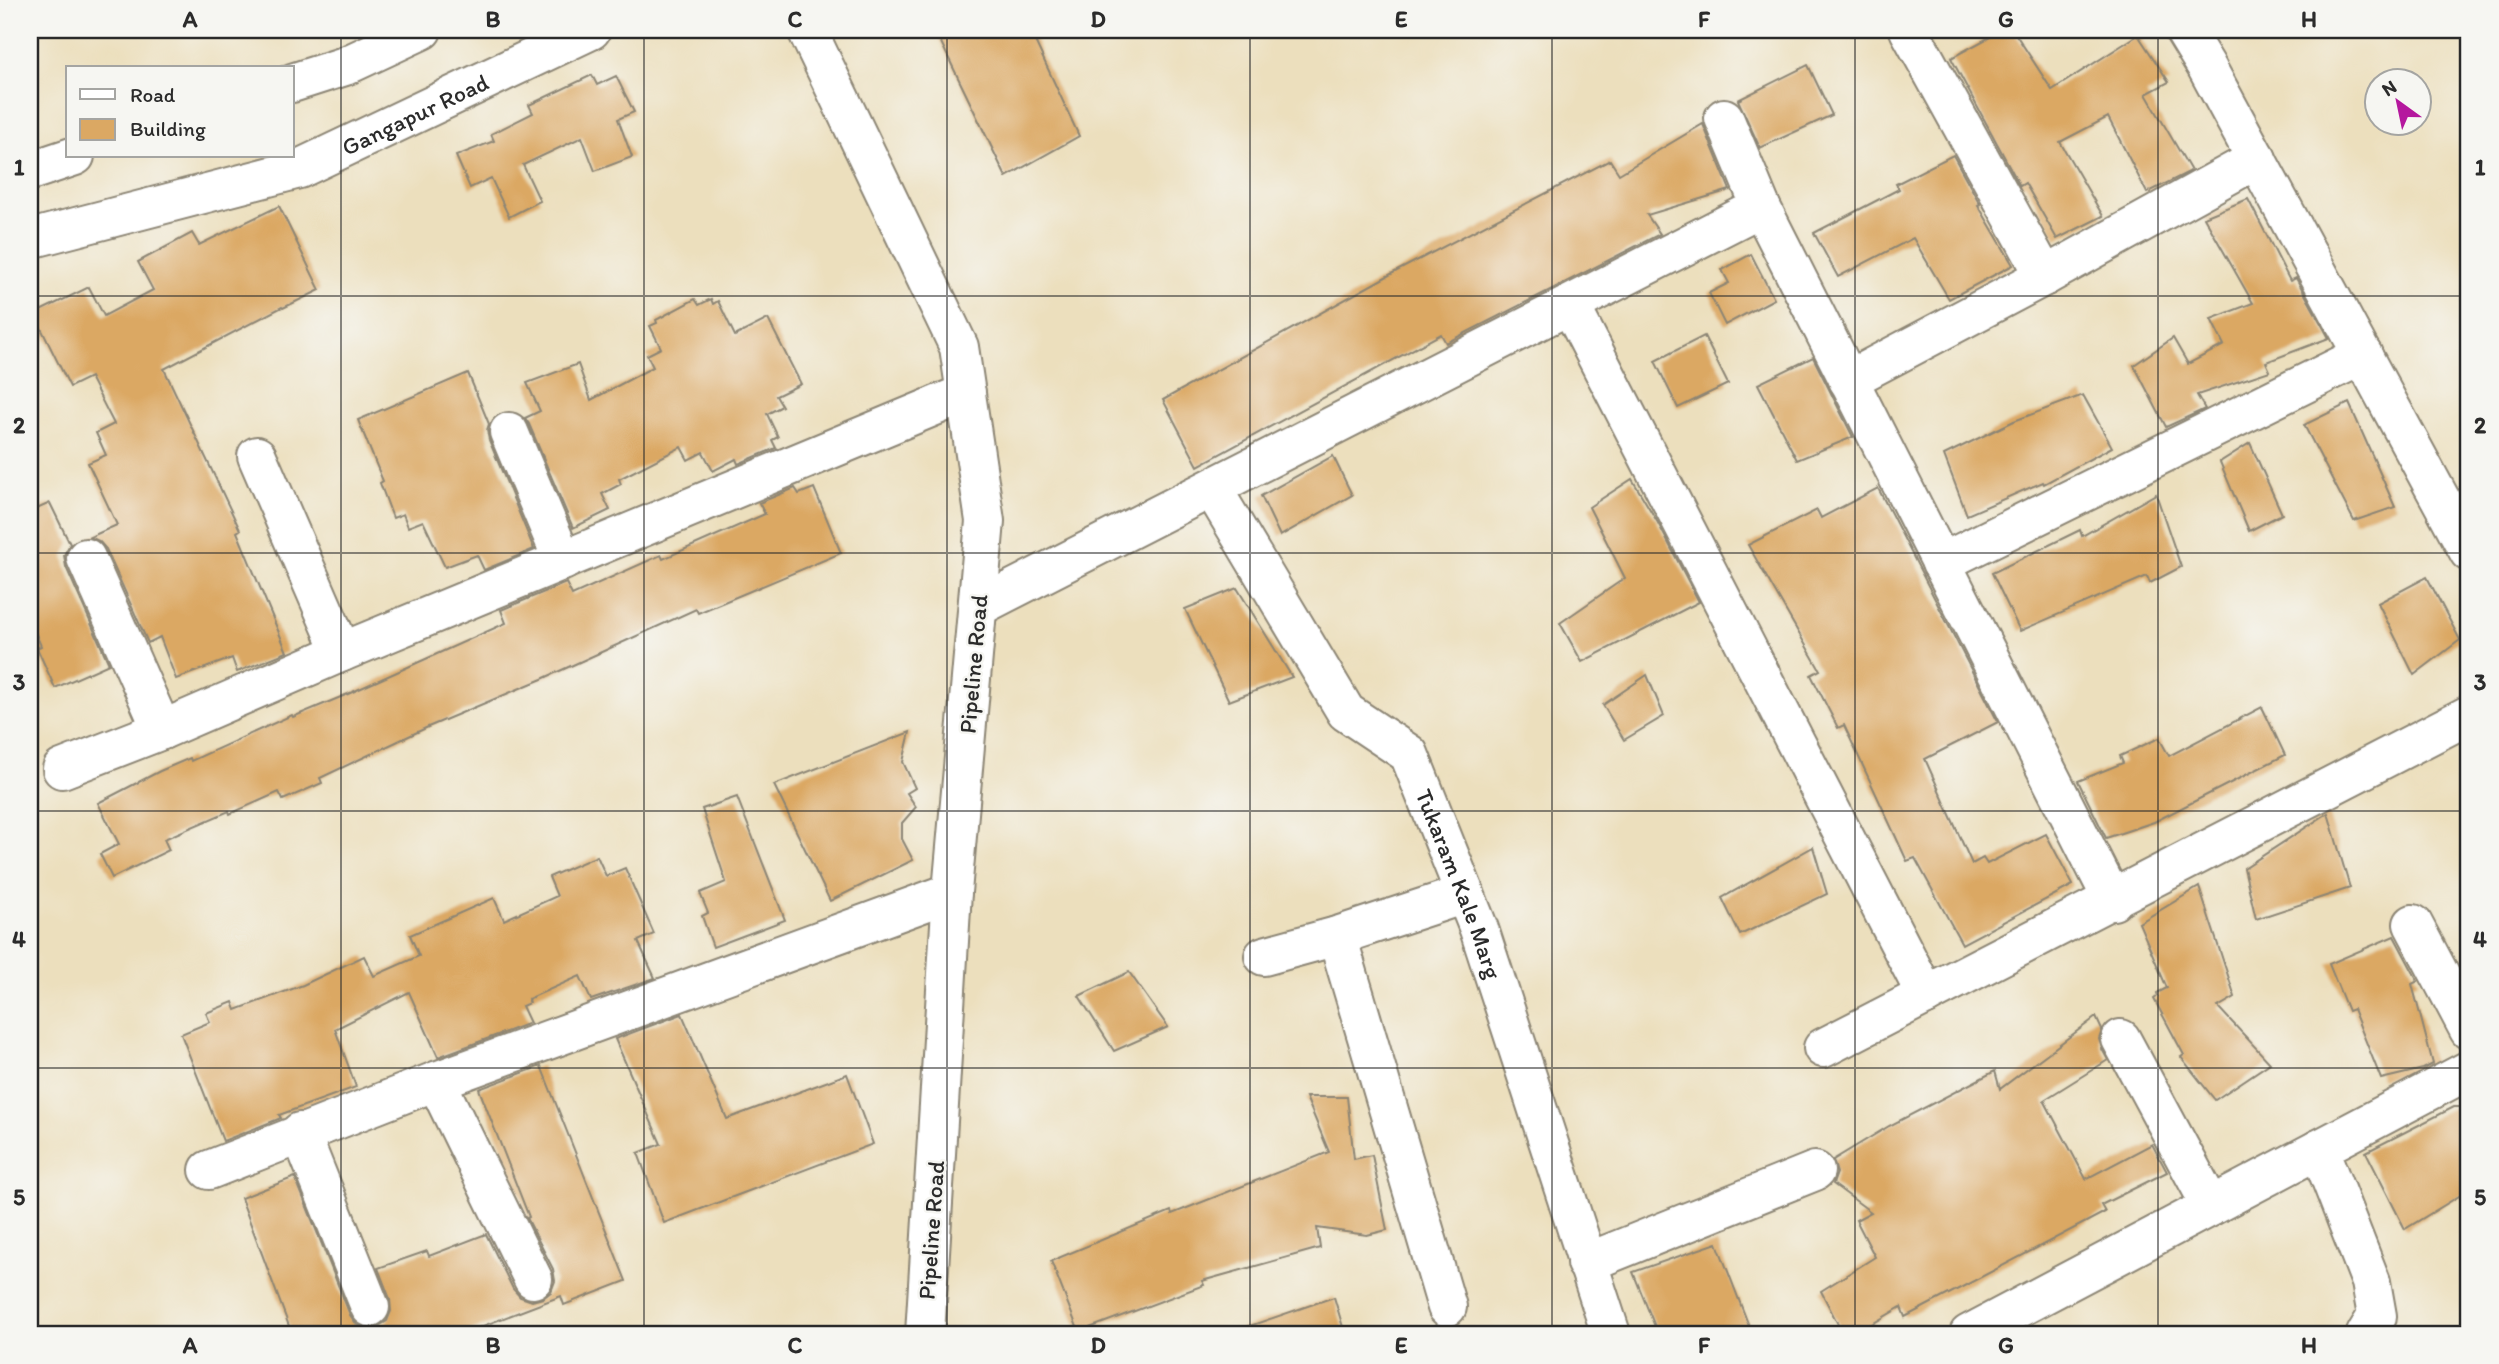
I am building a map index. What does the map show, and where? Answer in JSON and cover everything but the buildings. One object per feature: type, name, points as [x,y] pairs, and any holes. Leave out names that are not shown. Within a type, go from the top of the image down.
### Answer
[{"type":"street","points":[[294,82],[345,66],[422,30]]},
{"type":"street","name":"Gangapur Road","points":[[30,239],[299,169],[591,30]]},
{"type":"street","name":"Pipeline Road","points":[[807,30],[959,348],[985,521],[952,892],[925,1334]]},
{"type":"street","points":[[1909,30],[2045,276]]},
{"type":"street","points":[[2184,30],[2257,159],[2469,552]]},
{"type":"street","points":[[1724,118],[1761,207],[2113,901]]},
{"type":"street","points":[[30,171],[69,158]]},
{"type":"street","points":[[1848,380],[2045,276],[2257,159]]},
{"type":"street","points":[[978,607],[1761,207]]},
{"type":"street","points":[[1570,305],[1926,995]]},
{"type":"street","points":[[1941,563],[2363,355]]},
{"type":"street","points":[[62,769],[162,730],[342,652],[966,393]]},
{"type":"street","points":[[509,432],[563,561]]},
{"type":"street","points":[[257,456],[342,652]]},
{"type":"street","name":"Tukaram Kale Marg","points":[[1212,488],[1346,712],[1409,754],[1479,929],[1611,1334]]},
{"type":"street","points":[[86,558],[162,730]]},
{"type":"street","points":[[1823,1048],[2113,901],[2469,715]]},
{"type":"street","points":[[209,1170],[300,1132],[436,1081],[952,892]]},
{"type":"street","points":[[1264,956],[1337,936],[1465,894]]},
{"type":"street","points":[[2413,924],[2469,1030]]},
{"type":"street","points":[[1337,936],[1447,1307]]},
{"type":"street","points":[[2122,1039],[2211,1206]]},
{"type":"street","points":[[1980,1332],[2469,1070]]},
{"type":"street","points":[[436,1081],[533,1279]]},
{"type":"street","points":[[300,1132],[370,1307]]},
{"type":"street","points":[[2319,1149],[2371,1282],[2377,1317],[2366,1334]]},
{"type":"street","points":[[1586,1263],[1815,1171]]}]
